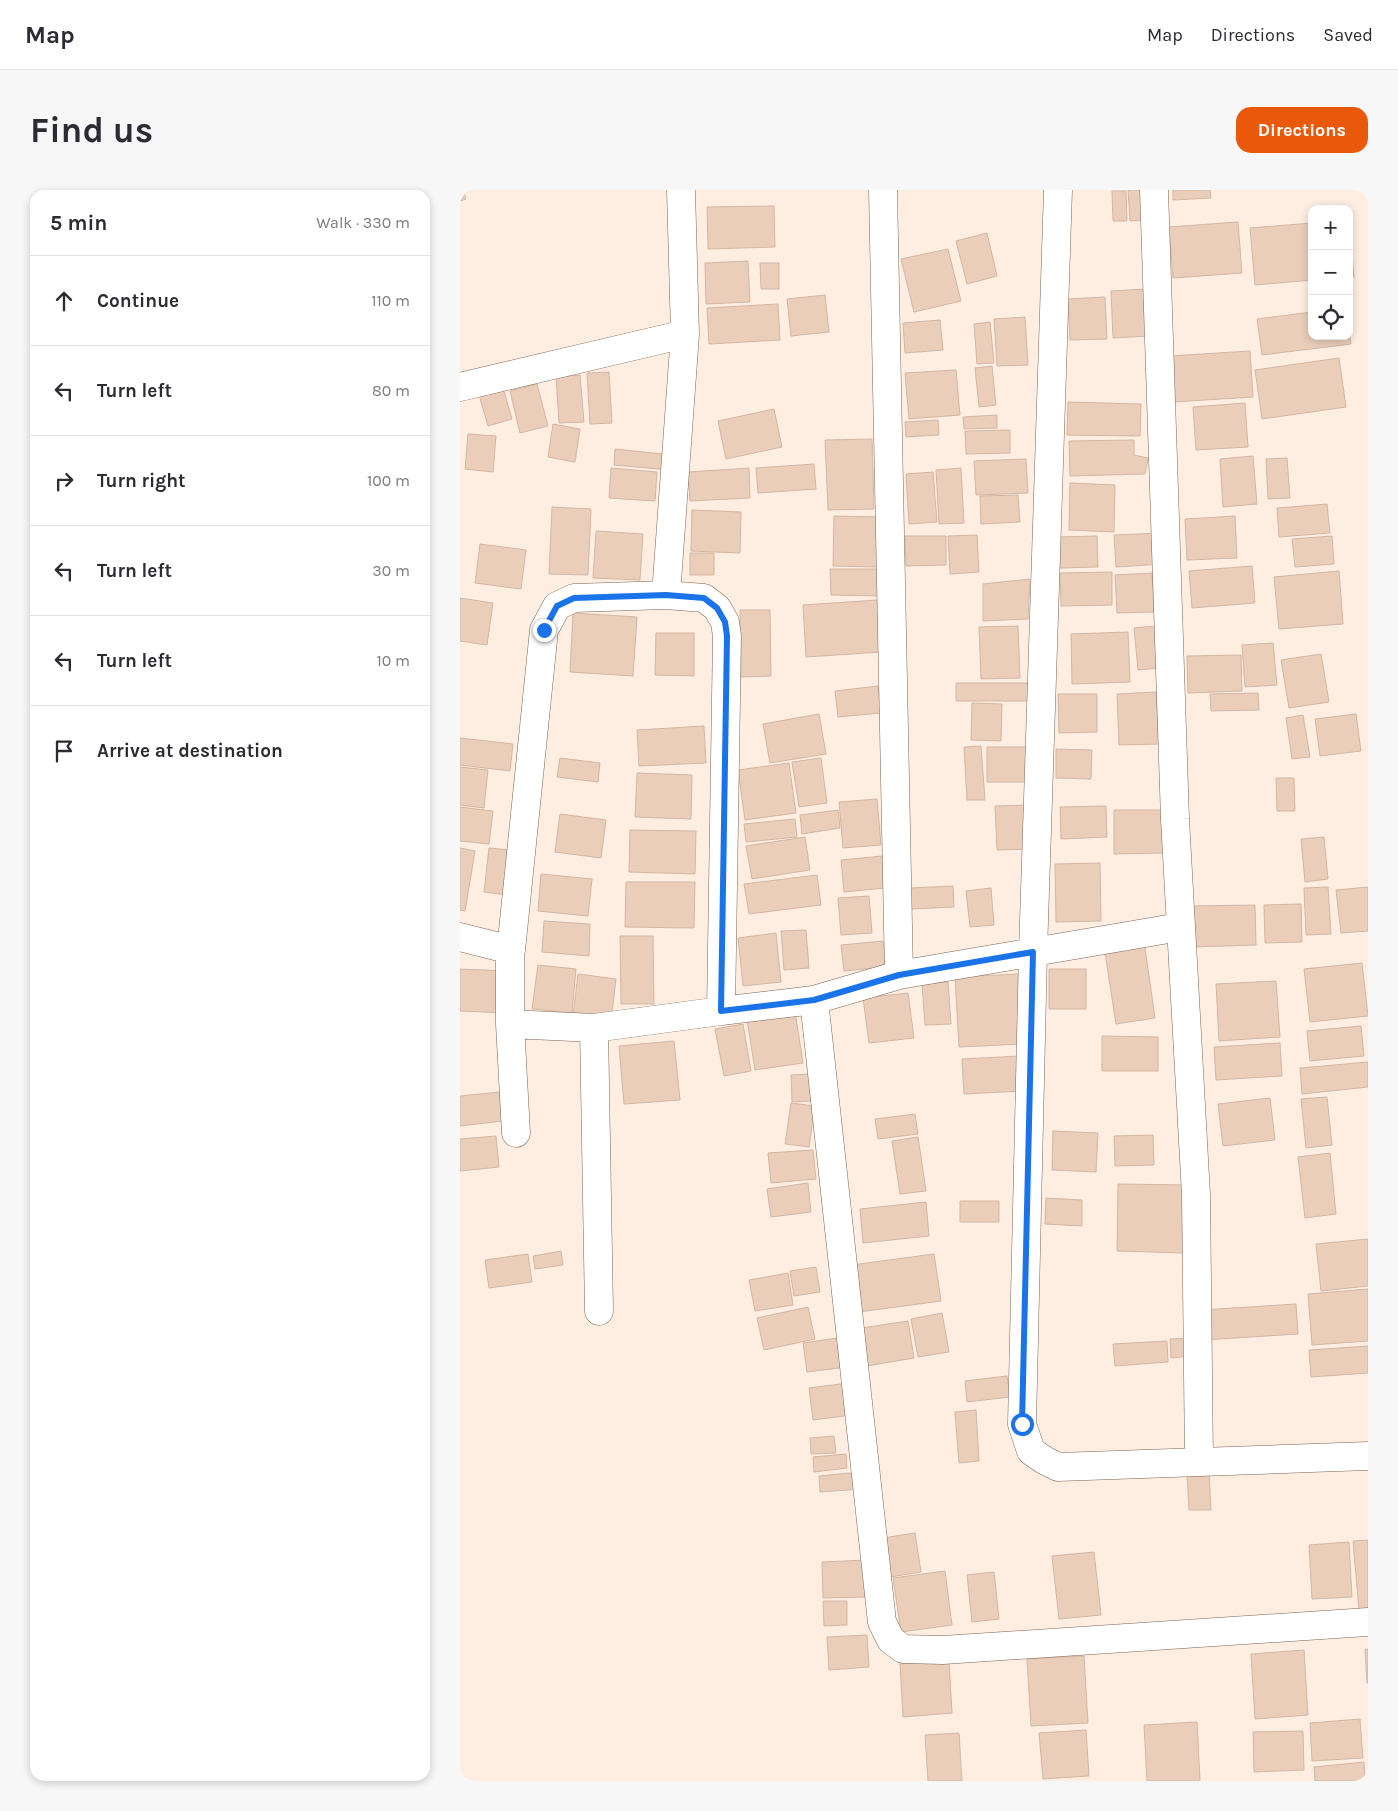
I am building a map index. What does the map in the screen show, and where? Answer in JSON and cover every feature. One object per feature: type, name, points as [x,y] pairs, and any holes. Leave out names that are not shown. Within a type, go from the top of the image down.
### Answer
[{"type":"street","points":[[666,595],[685,334],[681,190]]},
{"type":"street","points":[[883,190],[899,975]]},
{"type":"street","points":[[1058,190],[1033,952],[1022,1424],[1031,1451],[1058,1467],[1368,1456]]},
{"type":"street","points":[[1154,190],[1174,819],[1196,1195],[1199,1462]]},
{"type":"street","points":[[460,387],[685,334]]},
{"type":"street","points":[[516,1133],[510,1024],[510,950],[544,630],[557,606],[574,598],[666,595],[704,598],[717,608],[725,622],[727,636],[721,1011]]},
{"type":"street","points":[[510,1024],[594,1028],[814,1000],[899,975],[1180,928]]},
{"type":"street","points":[[460,937],[510,950]]},
{"type":"street","points":[[814,1000],[882,1622],[891,1640],[903,1649],[943,1650],[1368,1622]]},
{"type":"street","points":[[594,1028],[598,1311]]},
{"type":"building","points":[[460,190],[463,190],[466,199],[460,201]]},
{"type":"building","points":[[1128,190],[1142,190],[1143,220],[1130,221]]},
{"type":"building","points":[[1173,190],[1210,190],[1211,198],[1173,200]]},
{"type":"building","points":[[1112,191],[1126,191],[1127,221],[1113,221]]},
{"type":"building","points":[[774,206],[775,247],[708,249],[707,207]]},
{"type":"building","points":[[1238,222],[1242,273],[1173,278],[1169,227]]},
{"type":"building","points":[[1308,223],[1308,280],[1255,285],[1250,228]]},
{"type":"building","points":[[987,233],[997,276],[967,284],[956,241]]},
{"type":"building","points":[[948,249],[961,301],[914,312],[901,259]]},
{"type":"building","points":[[748,261],[750,302],[706,304],[705,263]]},
{"type":"building","points":[[760,263],[779,263],[779,289],[761,289]]},
{"type":"building","points":[[1147,289],[1150,336],[1113,338],[1111,291]]},
{"type":"building","points":[[825,295],[829,332],[791,336],[787,299]]},
{"type":"building","points":[[1105,297],[1107,339],[1070,340],[1068,299]]},
{"type":"building","points":[[778,304],[780,340],[709,344],[707,308]]},
{"type":"building","points":[[1308,313],[1308,340],[1350,340],[1351,344],[1262,355],[1257,319]]},
{"type":"building","points":[[1025,317],[1028,365],[997,366],[994,319]]},
{"type":"building","points":[[940,320],[943,350],[905,353],[903,323]]},
{"type":"building","points":[[990,322],[994,363],[977,364],[974,324]]},
{"type":"building","points":[[1250,351],[1253,397],[1173,402],[1170,356]]},
{"type":"building","points":[[1339,358],[1346,407],[1262,419],[1255,370]]},
{"type":"building","points":[[992,366],[996,405],[979,407],[975,368]]},
{"type":"building","points":[[956,370],[960,415],[909,419],[905,373]]},
{"type":"building","points":[[609,372],[612,423],[590,424],[587,373]]},
{"type":"building","points":[[580,375],[584,422],[559,423],[556,377]]},
{"type":"building","points":[[501,381],[512,419],[488,426],[477,388]]},
{"type":"building","points":[[537,384],[548,426],[520,433],[510,391]]},
{"type":"building","points":[[1068,402],[1141,404],[1140,436],[1067,435]]},
{"type":"building","points":[[1245,403],[1248,447],[1196,450],[1193,407]]},
{"type":"building","points":[[774,409],[782,447],[726,459],[718,421]]},
{"type":"building","points":[[997,415],[997,428],[964,429],[963,417]]},
{"type":"building","points":[[938,420],[939,435],[906,437],[905,422]]},
{"type":"building","points":[[553,424],[580,429],[575,462],[548,457]]},
{"type":"building","points":[[1010,430],[1010,453],[966,454],[965,431]]},
{"type":"building","points":[[468,434],[496,436],[493,472],[465,469]]},
{"type":"building","points":[[872,439],[874,509],[828,510],[825,440]]},
{"type":"building","points":[[1134,440],[1134,455],[1148,458],[1145,474],[1070,476],[1069,441]]},
{"type":"building","points":[[615,449],[672,455],[670,470],[614,465]]},
{"type":"building","points":[[1253,456],[1257,504],[1223,507],[1220,459]]},
{"type":"building","points":[[1287,458],[1290,498],[1268,499],[1266,459]]},
{"type":"building","points":[[1026,459],[1028,493],[976,495],[974,461]]},
{"type":"building","points":[[814,464],[816,489],[758,493],[756,468]]},
{"type":"building","points":[[611,468],[657,472],[655,501],[609,498]]},
{"type":"building","points":[[749,468],[750,498],[690,501],[688,472]]},
{"type":"building","points":[[961,468],[964,523],[939,524],[936,470]]},
{"type":"building","points":[[933,472],[937,522],[909,524],[906,474]]},
{"type":"building","points":[[1070,483],[1115,485],[1114,532],[1069,530]]},
{"type":"building","points":[[1018,495],[1020,522],[981,524],[980,496]]},
{"type":"building","points":[[1327,504],[1330,533],[1279,537],[1277,508]]},
{"type":"building","points":[[552,507],[591,509],[588,575],[549,574]]},
{"type":"building","points":[[692,510],[741,512],[740,553],[691,551]]},
{"type":"building","points":[[834,516],[879,517],[878,567],[833,566]]},
{"type":"building","points":[[1235,516],[1237,558],[1187,560],[1185,519]]},
{"type":"building","points":[[596,531],[643,534],[640,580],[593,578]]},
{"type":"building","points":[[1161,533],[1162,564],[1116,567],[1114,535]]},
{"type":"building","points":[[977,535],[979,572],[950,574],[948,536]]},
{"type":"building","points":[[905,536],[946,536],[946,565],[906,566]]},
{"type":"building","points":[[1097,536],[1098,567],[1060,568],[1059,537]]},
{"type":"building","points":[[1332,536],[1334,564],[1295,567],[1292,539]]},
{"type":"building","points":[[480,544],[526,550],[521,589],[475,583]]},
{"type":"building","points":[[690,553],[714,553],[714,575],[690,575]]},
{"type":"building","points":[[1252,566],[1255,603],[1192,608],[1189,571]]},
{"type":"building","points":[[830,569],[881,569],[880,596],[831,595]]},
{"type":"building","points":[[1339,571],[1343,624],[1279,629],[1274,577]]},
{"type":"building","points":[[1112,572],[1112,605],[1061,606],[1060,573]]},
{"type":"building","points":[[1152,573],[1154,612],[1117,613],[1115,575]]},
{"type":"building","points":[[1030,579],[1028,619],[983,621],[983,584]]},
{"type":"building","points":[[460,598],[493,603],[487,645],[460,641]]},
{"type":"building","points":[[877,600],[881,652],[806,657],[803,605]]},
{"type":"building","points":[[740,610],[770,610],[771,676],[741,677]]},
{"type":"building","points":[[573,613],[637,617],[633,676],[570,672]]},
{"type":"building","points":[[1165,625],[1169,667],[1138,670],[1134,628]]},
{"type":"building","points":[[1018,626],[1020,678],[981,679],[979,627]]},
{"type":"building","points":[[1128,632],[1130,682],[1072,684],[1071,634]]},
{"type":"building","points":[[656,633],[694,633],[694,676],[655,675]]},
{"type":"building","points":[[1273,643],[1277,685],[1245,687],[1242,645]]},
{"type":"building","points":[[1321,654],[1329,702],[1289,708],[1281,660]]},
{"type":"building","points":[[1241,655],[1242,691],[1188,693],[1187,656]]},
{"type":"building","points":[[956,683],[1036,683],[1036,701],[956,701]]},
{"type":"building","points":[[878,686],[881,713],[838,717],[835,691]]},
{"type":"building","points":[[1156,692],[1159,744],[1119,745],[1117,694]]},
{"type":"building","points":[[1258,693],[1259,710],[1211,711],[1210,694]]},
{"type":"building","points":[[1058,694],[1097,694],[1097,732],[1059,733]]},
{"type":"building","points":[[972,703],[1002,704],[1001,741],[971,740]]},
{"type":"building","points":[[819,714],[826,754],[770,763],[763,724]]},
{"type":"building","points":[[1356,714],[1361,751],[1320,756],[1315,719]]},
{"type":"building","points":[[1303,715],[1310,757],[1292,759],[1286,718]]},
{"type":"building","points":[[704,726],[706,763],[639,766],[637,730]]},
{"type":"building","points":[[460,738],[513,744],[510,771],[460,765]]},
{"type":"building","points":[[981,746],[985,800],[967,800],[964,747]]},
{"type":"building","points":[[987,747],[1030,747],[1030,782],[987,782]]},
{"type":"building","points":[[1056,749],[1092,750],[1091,779],[1056,778]]},
{"type":"building","points":[[560,758],[600,763],[598,782],[557,777]]},
{"type":"building","points":[[821,758],[827,803],[799,807],[792,762]]},
{"type":"building","points":[[789,763],[796,813],[745,820],[738,770]]},
{"type":"building","points":[[460,767],[488,770],[484,808],[460,805]]},
{"type":"building","points":[[637,773],[692,775],[691,819],[635,817]]},
{"type":"building","points":[[1276,778],[1294,778],[1295,811],[1277,811]]},
{"type":"building","points":[[877,799],[881,845],[843,848],[839,802]]},
{"type":"building","points":[[1030,805],[1032,849],[997,850],[995,806]]},
{"type":"building","points":[[1106,806],[1107,837],[1061,839],[1060,807]]},
{"type":"building","points":[[460,807],[493,811],[489,844],[460,841]]},
{"type":"building","points":[[838,810],[840,828],[802,834],[800,815]]},
{"type":"building","points":[[1114,810],[1162,810],[1163,853],[1114,854]]},
{"type":"building","points":[[560,814],[606,820],[601,858],[555,852]]},
{"type":"building","points":[[795,819],[797,837],[746,842],[744,824]]},
{"type":"building","points":[[630,830],[696,831],[695,874],[629,872]]},
{"type":"building","points":[[805,837],[810,870],[752,879],[746,846]]},
{"type":"building","points":[[1324,837],[1328,879],[1305,882],[1301,839]]},
{"type":"building","points":[[460,848],[475,851],[465,911],[460,910]]},
{"type":"building","points":[[489,848],[521,851],[516,896],[484,892]]},
{"type":"building","points":[[882,856],[885,888],[844,892],[841,860]]},
{"type":"building","points":[[1100,863],[1101,921],[1056,922],[1055,864]]},
{"type":"building","points":[[541,874],[592,879],[588,916],[538,911]]},
{"type":"building","points":[[817,875],[821,905],[749,914],[744,884]]},
{"type":"building","points":[[626,882],[695,882],[694,928],[625,927]]},
{"type":"building","points":[[953,886],[954,907],[911,909],[910,888]]},
{"type":"building","points":[[1328,887],[1331,934],[1306,935],[1304,888]]},
{"type":"building","points":[[1368,887],[1368,931],[1341,933],[1336,890]]},
{"type":"building","points":[[991,888],[994,925],[970,927],[966,891]]},
{"type":"building","points":[[869,896],[872,933],[841,935],[838,898]]},
{"type":"building","points":[[1301,904],[1302,942],[1265,943],[1264,905]]},
{"type":"building","points":[[1255,905],[1256,945],[1194,947],[1192,906]]},
{"type":"building","points":[[544,921],[590,924],[589,956],[542,952]]},
{"type":"building","points":[[806,930],[809,968],[784,970],[781,931]]},
{"type":"building","points":[[776,933],[781,982],[743,986],[738,938]]},
{"type":"building","points":[[620,936],[653,936],[654,1004],[621,1004]]},
{"type":"building","points":[[883,941],[885,967],[844,971],[841,945]]},
{"type":"building","points":[[1144,941],[1155,1018],[1116,1024],[1104,947]]},
{"type":"building","points":[[1362,963],[1368,1016],[1310,1022],[1304,969]]},
{"type":"building","points":[[538,965],[576,969],[572,1013],[532,1009]]},
{"type":"building","points":[[460,969],[506,971],[505,1013],[460,1011]]},
{"type":"building","points":[[1049,969],[1086,969],[1086,1009],[1049,1009]]},
{"type":"building","points":[[578,974],[616,979],[611,1021],[573,1016]]},
{"type":"building","points":[[1018,974],[1022,1044],[959,1047],[955,977]]},
{"type":"building","points":[[1276,981],[1280,1037],[1219,1041],[1216,984]]},
{"type":"building","points":[[948,982],[951,1024],[925,1025],[922,984]]},
{"type":"building","points":[[908,993],[914,1038],[869,1043],[863,998]]},
{"type":"building","points":[[794,1005],[803,1063],[755,1070],[746,1013]]},
{"type":"building","points":[[743,1024],[751,1071],[724,1076],[715,1029]]},
{"type":"building","points":[[1361,1026],[1364,1056],[1310,1061],[1307,1031]]},
{"type":"building","points":[[1102,1036],[1158,1037],[1158,1071],[1102,1071]]},
{"type":"building","points":[[674,1041],[680,1100],[624,1104],[619,1046]]},
{"type":"building","points":[[1280,1043],[1282,1076],[1216,1080],[1214,1047]]},
{"type":"building","points":[[1021,1056],[1023,1091],[964,1094],[962,1059]]},
{"type":"building","points":[[1368,1062],[1368,1087],[1302,1094],[1300,1068]]},
{"type":"building","points":[[811,1074],[812,1101],[792,1102],[791,1075]]},
{"type":"building","points":[[500,1092],[503,1121],[460,1126],[460,1096]]},
{"type":"building","points":[[1327,1097],[1332,1145],[1306,1148],[1301,1099]]},
{"type":"building","points":[[1270,1098],[1275,1140],[1223,1146],[1218,1104]]},
{"type":"building","points":[[791,1103],[815,1106],[809,1147],[785,1144]]},
{"type":"building","points":[[915,1114],[918,1134],[878,1139],[875,1119]]},
{"type":"building","points":[[1053,1131],[1098,1133],[1096,1172],[1052,1170]]},
{"type":"building","points":[[1153,1135],[1154,1165],[1115,1166],[1114,1136]]},
{"type":"building","points":[[496,1136],[499,1167],[460,1171],[460,1139]]},
{"type":"building","points":[[918,1137],[926,1191],[900,1194],[892,1141]]},
{"type":"building","points":[[813,1150],[816,1179],[771,1183],[768,1153]]},
{"type":"building","points":[[1330,1153],[1336,1214],[1305,1218],[1298,1157]]},
{"type":"building","points":[[808,1183],[811,1212],[771,1217],[767,1189]]},
{"type":"building","points":[[1118,1184],[1186,1185],[1185,1253],[1117,1251]]},
{"type":"building","points":[[1046,1198],[1082,1200],[1082,1226],[1045,1224]]},
{"type":"building","points":[[960,1201],[999,1201],[999,1222],[960,1222]]},
{"type":"building","points":[[926,1202],[929,1236],[863,1243],[860,1209]]},
{"type":"building","points":[[1368,1239],[1368,1286],[1321,1291],[1316,1244]]},
{"type":"building","points":[[561,1251],[563,1265],[535,1269],[533,1256]]},
{"type":"building","points":[[528,1254],[532,1282],[489,1288],[485,1260]]},
{"type":"building","points":[[934,1254],[941,1301],[859,1312],[852,1265]]},
{"type":"building","points":[[816,1267],[820,1292],[794,1296],[790,1271]]},
{"type":"building","points":[[788,1273],[793,1305],[755,1311],[749,1280]]},
{"type":"building","points":[[1368,1289],[1368,1341],[1312,1345],[1308,1294]]},
{"type":"building","points":[[1296,1304],[1298,1334],[1204,1340],[1202,1310]]},
{"type":"building","points":[[808,1307],[815,1339],[764,1350],[757,1318]]},
{"type":"building","points":[[942,1313],[949,1352],[918,1357],[911,1319]]},
{"type":"building","points":[[908,1321],[914,1358],[861,1367],[855,1329]]},
{"type":"building","points":[[844,1337],[847,1367],[807,1372],[803,1343]]},
{"type":"building","points":[[1190,1338],[1191,1356],[1171,1358],[1170,1339]]},
{"type":"building","points":[[1167,1341],[1168,1362],[1115,1366],[1113,1344]]},
{"type":"building","points":[[1368,1346],[1368,1373],[1311,1377],[1309,1350]]},
{"type":"building","points":[[1007,1376],[1010,1397],[967,1402],[965,1381]]},
{"type":"building","points":[[848,1383],[852,1415],[813,1420],[809,1388]]},
{"type":"building","points":[[976,1410],[979,1461],[959,1463],[955,1412]]},
{"type":"building","points":[[834,1436],[836,1453],[811,1454],[810,1438]]},
{"type":"building","points":[[846,1454],[847,1468],[814,1472],[813,1457]]},
{"type":"building","points":[[1209,1471],[1211,1510],[1189,1510],[1187,1472]]},
{"type":"building","points":[[860,1472],[861,1489],[820,1492],[819,1476]]},
{"type":"building","points":[[915,1533],[921,1572],[890,1577],[883,1538]]},
{"type":"building","points":[[1368,1540],[1368,1609],[1359,1610],[1353,1541]]},
{"type":"building","points":[[1349,1542],[1352,1597],[1312,1599],[1309,1545]]},
{"type":"building","points":[[1094,1552],[1101,1615],[1059,1619],[1052,1556]]},
{"type":"building","points":[[866,1560],[867,1597],[823,1598],[822,1562]]},
{"type":"building","points":[[945,1571],[952,1625],[901,1632],[893,1578]]},
{"type":"building","points":[[994,1572],[999,1619],[972,1622],[967,1575]]},
{"type":"building","points":[[823,1601],[847,1601],[847,1625],[824,1626]]},
{"type":"building","points":[[867,1635],[869,1667],[829,1670],[827,1637]]},
{"type":"building","points":[[1365,1649],[1368,1649],[1368,1683],[1367,1683]]},
{"type":"building","points":[[1304,1650],[1308,1715],[1255,1719],[1251,1654]]},
{"type":"building","points":[[1084,1656],[1088,1723],[1031,1726],[1027,1659]]},
{"type":"building","points":[[949,1661],[952,1713],[903,1717],[900,1664]]},
{"type":"building","points":[[1360,1719],[1363,1758],[1312,1761],[1310,1723]]},
{"type":"building","points":[[1197,1722],[1200,1781],[1147,1781],[1144,1725]]},
{"type":"building","points":[[1086,1730],[1089,1776],[1043,1779],[1039,1733]]},
{"type":"building","points":[[1303,1731],[1304,1770],[1254,1772],[1253,1732]]},
{"type":"building","points":[[959,1733],[962,1781],[928,1781],[925,1735]]},
{"type":"building","points":[[1364,1762],[1365,1781],[1315,1781],[1314,1767]]},
{"type":"route","points":[[544,630],[557,606],[574,598],[666,595],[704,598],[717,608],[725,622],[727,636],[721,1011],[814,1000],[899,975],[1033,952],[1022,1424]]}]
